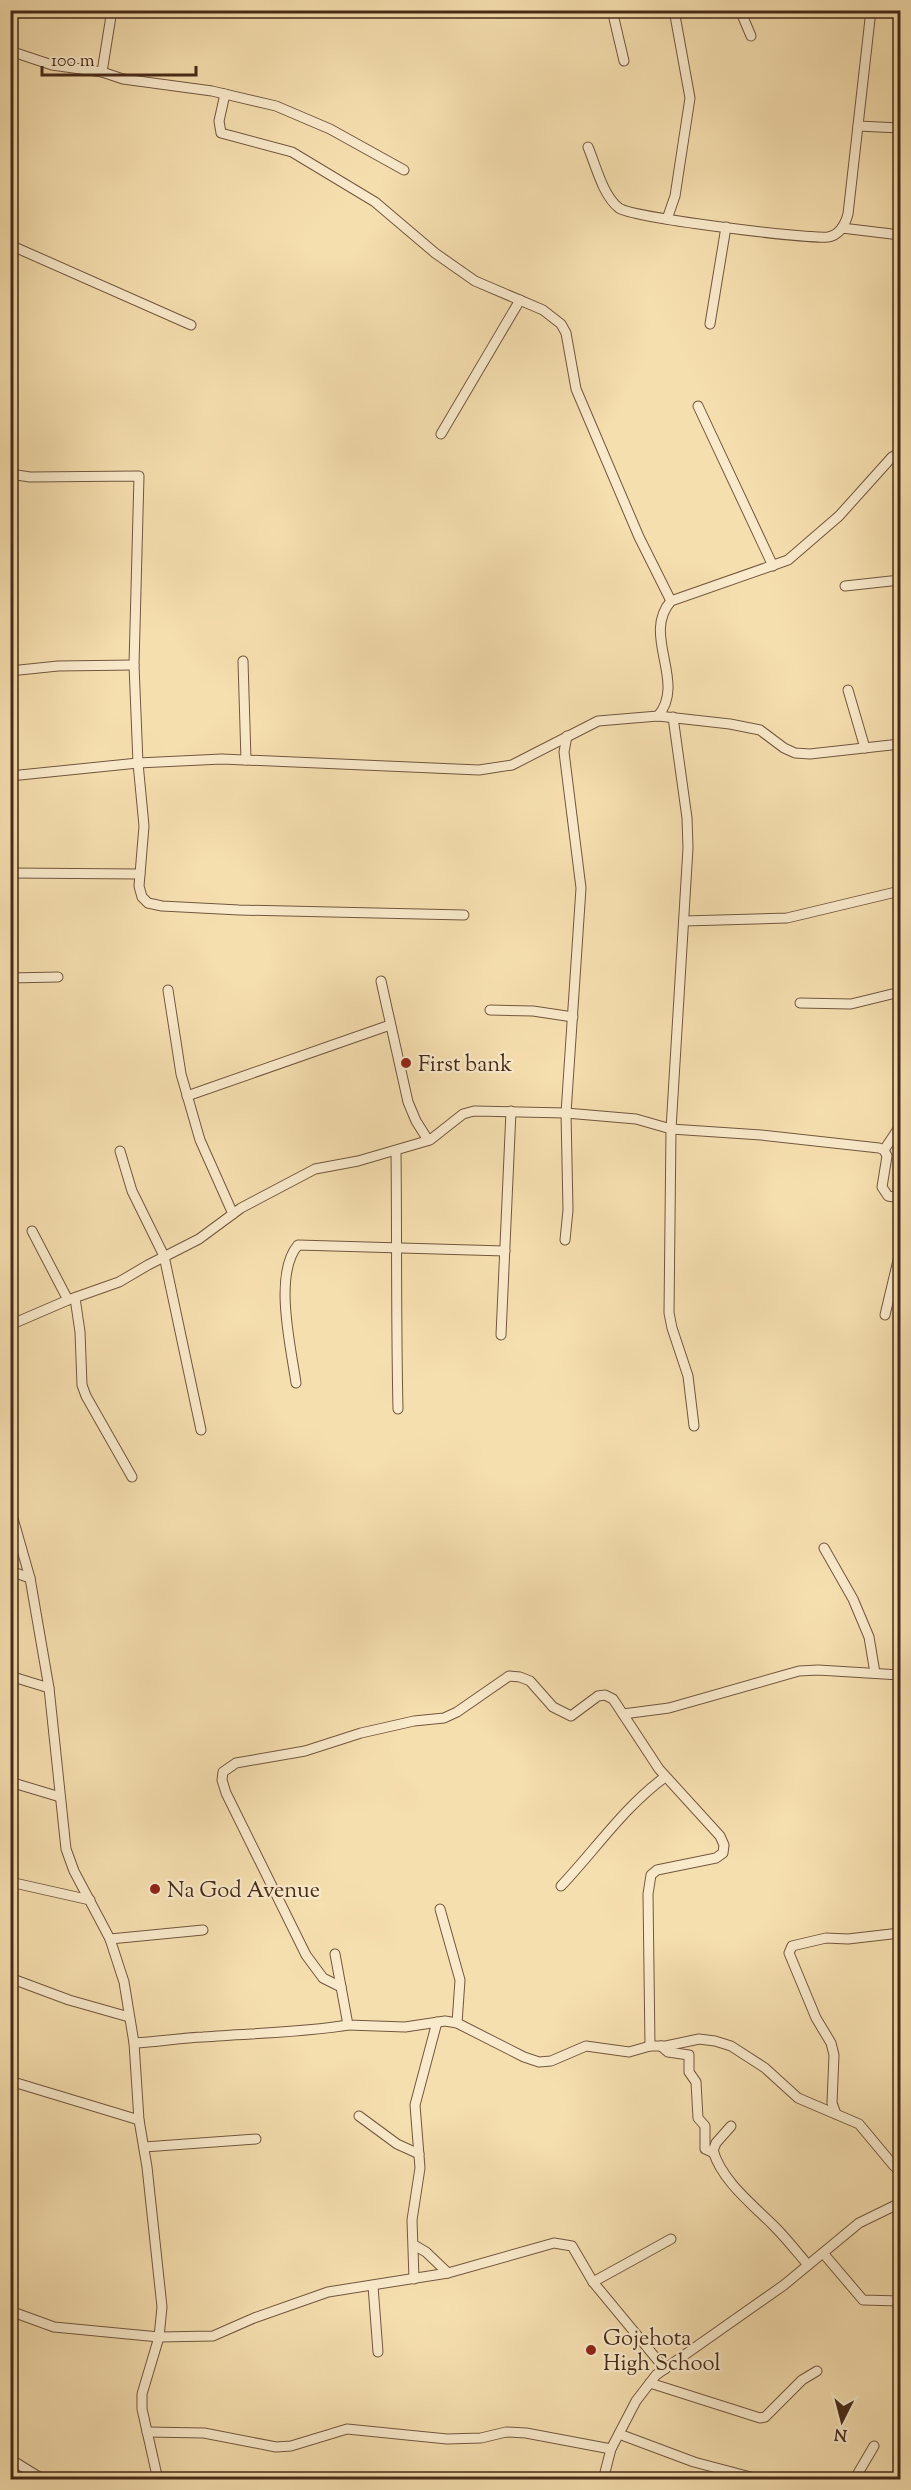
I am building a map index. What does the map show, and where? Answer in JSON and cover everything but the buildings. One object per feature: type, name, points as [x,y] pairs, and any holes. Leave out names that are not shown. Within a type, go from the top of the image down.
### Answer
[{"type":"street","points":[[102,72],[112,10]]},
{"type":"street","points":[[612,10],[624,61]]},
{"type":"street","points":[[667,219],[675,196],[690,98],[674,10]]},
{"type":"street","points":[[740,10],[751,36]]},
{"type":"street","points":[[588,147],[607,193],[614,204],[622,210],[667,219],[782,234],[830,237],[842,228],[848,214],[871,10]]},
{"type":"street","points":[[10,51],[52,65],[225,94],[276,106],[330,129],[404,170]]},
{"type":"street","points":[[225,94],[219,122],[221,133],[292,152],[375,202],[435,253],[475,281],[543,310],[561,324],[566,333],[576,389],[639,537],[671,601]]},
{"type":"street","points":[[858,126],[900,128]]},
{"type":"street","points":[[711,324],[726,226]]},
{"type":"street","points":[[842,228],[900,235]]},
{"type":"street","points":[[10,244],[191,325]]},
{"type":"street","points":[[441,434],[520,300]]},
{"type":"street","points":[[698,406],[773,566]]},
{"type":"street","points":[[658,716],[665,708],[668,696],[666,665],[660,640],[660,621],[671,601],[788,560],[839,516],[892,457],[900,453]]},
{"type":"street","points":[[10,474],[30,477],[139,476],[134,665],[138,763],[144,826],[138,886],[142,897],[148,903],[162,906],[239,910],[464,915]]},
{"type":"street","points":[[845,586],[900,580]]},
{"type":"street","points":[[243,661],[246,760]]},
{"type":"street","points":[[10,670],[58,666],[134,665]]},
{"type":"street","points":[[848,690],[865,748]]},
{"type":"street","points":[[10,776],[138,763],[222,759],[479,770],[512,765],[598,721],[658,716],[730,724],[760,730],[784,748],[795,753],[810,754],[900,744]]},
{"type":"street","points":[[673,717],[687,832],[671,1129],[669,1313],[688,1377],[694,1426]]},
{"type":"street","points":[[565,1240],[568,1210],[566,1113],[581,888],[566,763],[567,736]]},
{"type":"street","points":[[10,873],[140,874]]},
{"type":"street","points":[[684,921],[787,918],[900,891]]},
{"type":"street","points":[[10,978],[58,978]]},
{"type":"street","points":[[381,981],[408,1102],[428,1140]]},
{"type":"street","points":[[168,990],[181,1074],[187,1096],[208,1162],[233,1214]]},
{"type":"street","points":[[800,1003],[851,1004],[900,992]]},
{"type":"street","points":[[490,1011],[533,1011],[573,1017]]},
{"type":"street","points":[[187,1096],[390,1025]]},
{"type":"street","points":[[10,1325],[71,1299],[119,1282],[199,1239],[233,1214],[315,1168],[358,1161],[428,1140],[462,1114],[474,1111],[566,1113],[636,1119],[671,1129],[794,1138],[872,1147],[884,1150],[887,1156],[882,1187],[888,1196],[900,1198]]},
{"type":"street","points":[[501,1335],[511,1111]]},
{"type":"street","points":[[884,1150],[900,1126]]},
{"type":"street","points":[[120,1151],[132,1191],[164,1256],[201,1430]]},
{"type":"street","points":[[396,1151],[395,1280],[398,1409]]},
{"type":"street","points":[[32,1231],[71,1299],[80,1332],[82,1385],[86,1396],[132,1477]]},
{"type":"street","points":[[296,1383],[285,1299],[288,1268],[293,1250],[298,1245],[397,1246],[505,1251]]},
{"type":"street","points":[[885,1315],[900,1252]]},
{"type":"street","points":[[10,1508],[30,1578],[49,1688],[66,1850],[74,1871],[110,1940],[124,1982],[134,2043],[139,2120],[162,2307],[159,2337],[142,2394],[142,2409],[159,2480]]},
{"type":"street","points":[[824,1548],[853,1599],[869,1637],[875,1673]]},
{"type":"street","points":[[10,1571],[30,1578]]},
{"type":"street","points":[[623,1714],[669,1708],[799,1671],[900,1675]]},
{"type":"street","points":[[10,1676],[49,1688]]},
{"type":"street","points":[[341,1987],[323,1978],[314,1969],[294,1935],[222,1780],[223,1772],[236,1762],[305,1751],[361,1733],[414,1721],[444,1718],[457,1712],[509,1676],[520,1677],[530,1681],[553,1707],[563,1714],[572,1716],[598,1696],[605,1695],[613,1699],[665,1777],[720,1836],[723,1853],[716,1857],[657,1870],[651,1875],[648,1894],[650,2046]]},
{"type":"street","points":[[561,1886],[632,1804],[665,1777]]},
{"type":"street","points":[[10,1782],[60,1797]]},
{"type":"street","points":[[10,1882],[90,1900]]},
{"type":"street","points":[[440,1909],[460,1980],[457,2024]]},
{"type":"street","points":[[110,1940],[203,1930]]},
{"type":"street","points":[[836,2114],[832,2103],[834,2055],[831,2043],[816,2018],[789,1953],[792,1946],[807,1941],[900,1933]]},
{"type":"street","points":[[335,1954],[348,2025]]},
{"type":"street","points":[[10,1978],[69,2000],[129,2017]]},
{"type":"street","points":[[134,2043],[312,2031],[348,2025],[405,2027],[445,2021],[457,2024],[539,2062],[551,2061],[586,2046],[629,2052],[650,2046],[699,2039],[715,2041],[730,2046],[779,2079],[798,2098],[852,2119],[900,2170]]},
{"type":"street","points":[[414,2279],[412,2220],[420,2168],[416,2105],[437,2022]]},
{"type":"street","points":[[661,2046],[668,2052],[689,2055],[689,2072],[696,2082],[698,2118],[705,2126],[705,2149],[714,2153]]},
{"type":"street","points":[[10,2081],[139,2120]]},
{"type":"street","points":[[359,2116],[397,2144],[419,2154]]},
{"type":"street","points":[[731,2126],[716,2143],[714,2153],[717,2163],[730,2181],[808,2265]]},
{"type":"street","points":[[144,2147],[256,2139]]},
{"type":"street","points":[[603,2480],[611,2448],[636,2401],[656,2375],[784,2285],[858,2223],[900,2203]]},
{"type":"street","points":[[593,2282],[671,2239]]},
{"type":"street","points":[[10,2311],[54,2327],[159,2337],[213,2336],[254,2318],[328,2292],[447,2273],[554,2243],[572,2246],[593,2282],[665,2369]]},
{"type":"street","points":[[414,2245],[426,2252],[447,2273]]},
{"type":"street","points":[[823,2253],[862,2300],[900,2301]]},
{"type":"street","points":[[372,2286],[378,2352]]},
{"type":"street","points":[[650,2383],[750,2417],[760,2418],[765,2417],[802,2380],[817,2371]]},
{"type":"street","points":[[147,2432],[204,2433],[276,2447],[291,2446],[347,2429],[447,2439],[481,2438],[506,2432],[526,2433],[611,2448]]},
{"type":"street","points":[[619,2434],[694,2462],[762,2480]]},
{"type":"street","points":[[854,2480],[874,2446]]},
{"type":"street","points":[[10,2460],[44,2480]]},
{"type":"place","name":"First bank","points":[[406,1063]]},
{"type":"place","name":"Na God Avenue","points":[[155,1889]]},
{"type":"place","name":"Gojehota High School","points":[[591,2350]]}]
